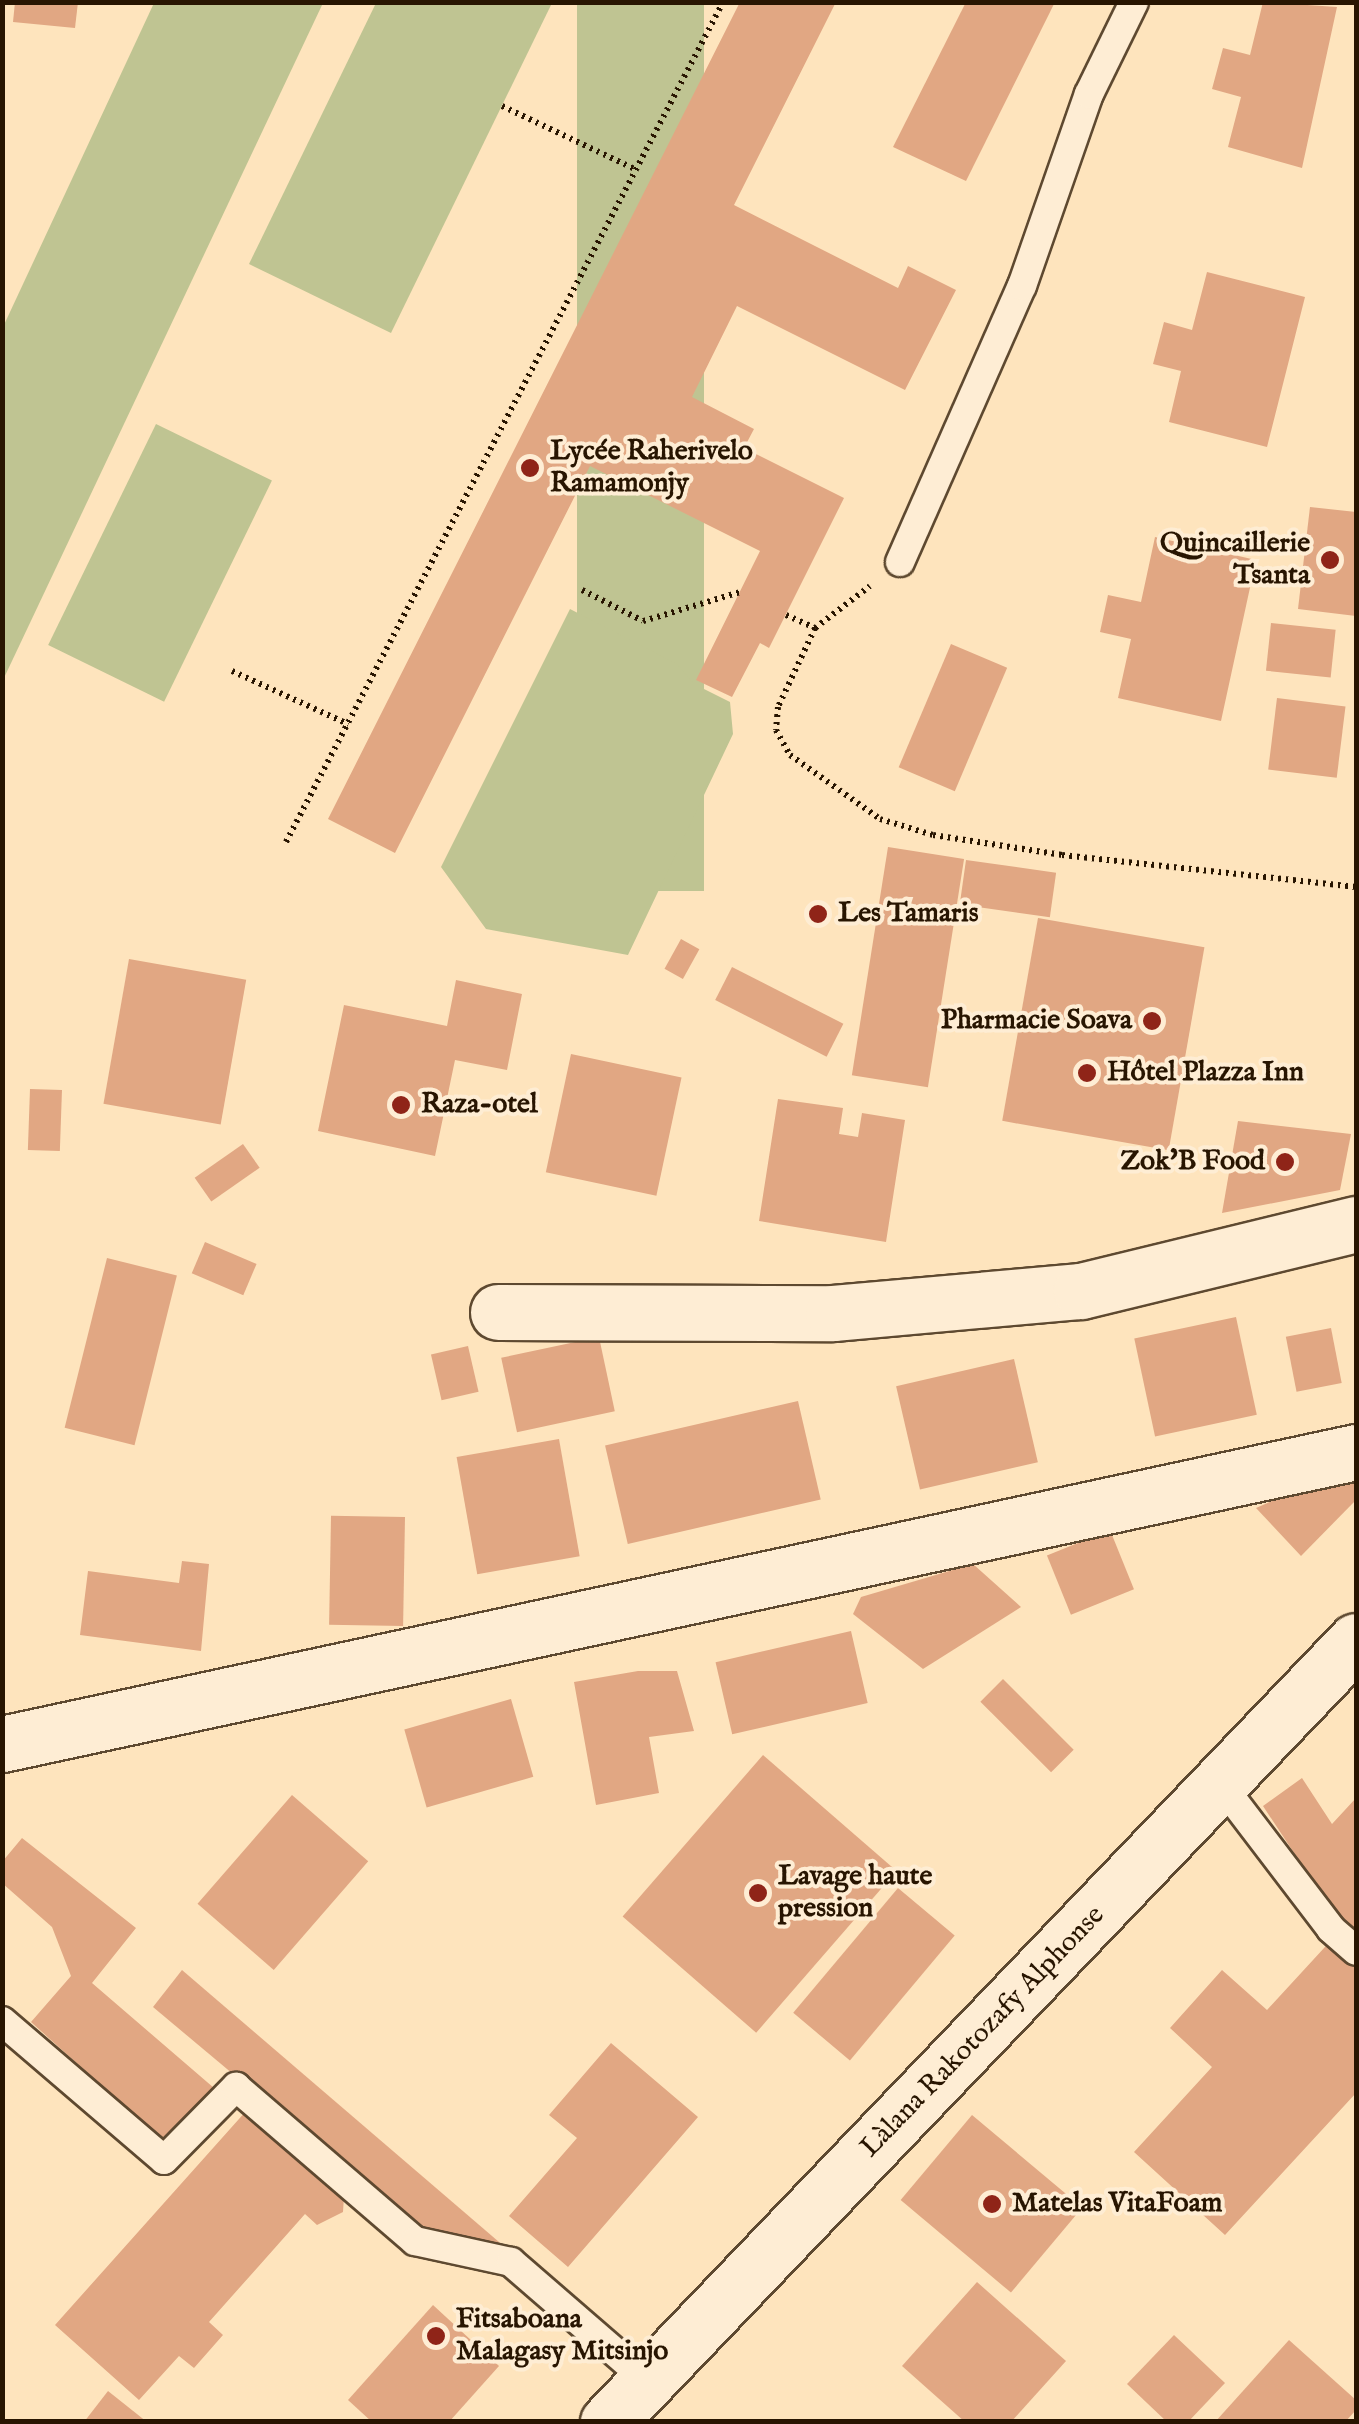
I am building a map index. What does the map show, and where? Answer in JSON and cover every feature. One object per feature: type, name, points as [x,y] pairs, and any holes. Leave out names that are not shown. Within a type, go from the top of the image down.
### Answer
[{"type":"street","points":[[498,1312],[833,1313],[1081,1292],[1356,1224]]},
{"type":"street","points":[[2,1744],[1356,1452]]},
{"type":"street","name":"Làlana Rakotozafy Alphonse","points":[[608,2422],[1222,1787],[1356,1640]]},
{"type":"lane","points":[[900,562],[1022,286],[1089,94],[1134,2]]},
{"type":"lane","points":[[1222,1787],[1331,1929],[1356,1951]]},
{"type":"lane","points":[[2,2020],[164,2160],[236,2087],[415,2241],[511,2262],[646,2379]]},
{"type":"path","points":[[286,842],[723,2]]},
{"type":"path","points":[[502,106],[637,170]]},
{"type":"path","points":[[900,562],[816,628],[778,707],[776,730],[790,755],[880,819],[934,834],[1062,855],[1356,887]]},
{"type":"path","points":[[582,590],[643,621],[740,592]]},
{"type":"path","points":[[786,615],[816,628]]},
{"type":"path","points":[[232,670],[348,724]]},
{"type":"green space","points":[[577,2],[704,2],[704,891],[577,891]]},
{"type":"green space","points":[[154,3],[323,3],[3,680],[3,327]]},
{"type":"green space","points":[[376,3],[552,3],[391,333],[249,264]]},
{"type":"green space","points":[[156,424],[272,481],[164,702],[48,645]]},
{"type":"green space","points":[[570,609],[677,664],[694,684],[730,702],[733,734],[628,955],[486,929],[441,867]]},
{"type":"building","points":[[15,2],[78,2],[75,28],[13,22]]},
{"type":"building","name":"Lycée Raherivelo Ramamonjy","points":[[740,2],[836,2],[734,205],[898,288],[908,266],[956,290],[905,390],[737,306],[692,397],[754,429],[744,448],[844,498],[769,648],[760,643],[732,697],[696,680],[760,551],[590,466],[395,853],[328,819]]},
{"type":"building","points":[[966,2],[1055,2],[966,181],[893,147]]},
{"type":"building","points":[[1263,2],[1337,7],[1302,168],[1228,147],[1241,97],[1212,89],[1223,48],[1250,55]]},
{"type":"building","points":[[1207,272],[1305,297],[1267,447],[1169,422],[1181,371],[1153,364],[1164,322],[1192,330]]},
{"type":"building","name":"Quincaillerie Tsanta","points":[[1310,507],[1356,512],[1356,616],[1298,609]]},
{"type":"building","points":[[1155,537],[1256,560],[1221,721],[1118,698],[1131,639],[1100,632],[1108,595],[1141,602]]},
{"type":"building","points":[[1271,623],[1336,630],[1331,678],[1266,671]]},
{"type":"building","points":[[951,644],[1007,668],[955,791],[899,767]]},
{"type":"building","points":[[1277,698],[1345,706],[1337,778],[1268,769]]},
{"type":"building","points":[[888,847],[964,859],[928,1087],[852,1075]]},
{"type":"building","points":[[966,860],[1056,873],[1050,917],[960,905]]},
{"type":"building","points":[[1038,918],[1204,947],[1169,1150],[1002,1121]]},
{"type":"building","points":[[681,939],[699,949],[683,979],[665,969]]},
{"type":"building","points":[[129,959],[246,980],[221,1124],[103,1104]]},
{"type":"building","points":[[732,967],[843,1024],[827,1057],[715,1000]]},
{"type":"building","points":[[456,980],[522,994],[507,1070],[455,1060],[435,1156],[318,1131],[344,1005],[447,1026]]},
{"type":"building","points":[[571,1054],[682,1077],[656,1196],[546,1172]]},
{"type":"building","points":[[30,1089],[62,1090],[60,1151],[28,1150]]},
{"type":"building","points":[[778,1099],[843,1108],[839,1134],[858,1137],[862,1113],[905,1120],[886,1242],[759,1221]]},
{"type":"building","points":[[1238,1121],[1351,1134],[1340,1190],[1222,1213]]},
{"type":"building","points":[[243,1144],[260,1168],[211,1202],[195,1178]]},
{"type":"building","points":[[205,1242],[257,1264],[243,1295],[192,1273]]},
{"type":"building","points":[[107,1258],[177,1275],[135,1445],[65,1428]]},
{"type":"building","points":[[1236,1317],[1257,1415],[1155,1436],[1134,1339]]},
{"type":"building","points":[[1331,1328],[1342,1383],[1297,1392],[1286,1337]]},
{"type":"building","points":[[599,1337],[615,1411],[517,1432],[501,1358]]},
{"type":"building","points":[[468,1346],[479,1392],[442,1400],[431,1355]]},
{"type":"building","points":[[1014,1359],[1038,1462],[920,1490],[896,1386]]},
{"type":"building","points":[[798,1401],[821,1499],[628,1544],[605,1446]]},
{"type":"building","points":[[559,1439],[580,1556],[477,1574],[457,1457]]},
{"type":"building","points":[[1340,1471],[1356,1486],[1356,1500],[1301,1556],[1256,1508]]},
{"type":"building","points":[[331,1516],[405,1517],[403,1626],[329,1625]]},
{"type":"building","points":[[1110,1530],[1134,1589],[1071,1615],[1047,1555]]},
{"type":"building","points":[[182,1561],[209,1564],[201,1651],[80,1635],[88,1571],[179,1583]]},
{"type":"building","points":[[973,1564],[1021,1607],[923,1669],[853,1614],[861,1597]]},
{"type":"building","points":[[851,1631],[868,1703],[732,1734],[716,1662]]},
{"type":"building","points":[[638,1671],[677,1671],[694,1731],[649,1737],[659,1793],[596,1805],[574,1682]]},
{"type":"building","points":[[1003,1679],[1074,1750],[1051,1772],[980,1702]]},
{"type":"building","points":[[511,1699],[533,1777],[427,1807],[404,1730]]},
{"type":"building","name":"Lavage haute pression","points":[[763,1755],[897,1871],[756,2033],[623,1917]]},
{"type":"building","points":[[1302,1778],[1332,1824],[1356,1798],[1356,1947],[1263,1806]]},
{"type":"building","points":[[292,1795],[368,1861],[274,1970],[198,1904]]},
{"type":"building","points":[[22,1838],[136,1928],[92,1983],[214,2088],[164,2142],[31,2022],[71,1976],[52,1927],[2,1883],[2,1862]]},
{"type":"building","points":[[898,1888],[955,1936],[850,2060],[793,2013]]},
{"type":"building","points":[[1336,1935],[1356,1954],[1356,2093],[1225,2235],[1134,2152],[1212,2067],[1170,2028],[1222,1970],[1267,2010]]},
{"type":"building","points":[[182,1970],[506,2248],[419,2230],[153,2007]]},
{"type":"building","points":[[611,2043],[698,2117],[568,2267],[509,2216],[577,2138],[549,2115]]},
{"type":"building","points":[[247,2110],[344,2196],[343,2212],[317,2225],[305,2214],[209,2322],[223,2335],[194,2368],[179,2356],[139,2400],[55,2325]]},
{"type":"building","name":"Matelas VitaFoam","points":[[972,2115],[1082,2208],[1011,2293],[901,2200]]},
{"type":"building","points":[[977,2282],[1066,2361],[1011,2422],[965,2422],[902,2366]]},
{"type":"building","name":"Fitsaboana Malagasy Mitsinjo","points":[[433,2305],[499,2366],[449,2422],[372,2422],[348,2400]]},
{"type":"building","points":[[1174,2335],[1225,2383],[1188,2422],[1167,2422],[1127,2384]]},
{"type":"building","points":[[1289,2340],[1356,2400],[1356,2410],[1345,2422],[1215,2422]]},
{"type":"building","points":[[108,2391],[147,2422],[84,2422]]},
{"type":"place","name":"Lycée Raherivelo Ramamonjy","points":[[530,468]]},
{"type":"place","name":"Quincaillerie Tsanta","points":[[1330,560]]},
{"type":"place","name":"Les Tamaris","points":[[818,914]]},
{"type":"place","name":"Pharmacie Soava","points":[[1152,1021]]},
{"type":"place","name":"Hôtel Plazza Inn","points":[[1087,1073]]},
{"type":"place","name":"Raza-otel","points":[[401,1105]]},
{"type":"place","name":"Zok'B Food","points":[[1285,1162]]},
{"type":"place","name":"Lavage haute pression","points":[[758,1893]]},
{"type":"place","name":"Matelas VitaFoam","points":[[992,2204]]},
{"type":"place","name":"Fitsaboana Malagasy Mitsinjo","points":[[436,2336]]}]
